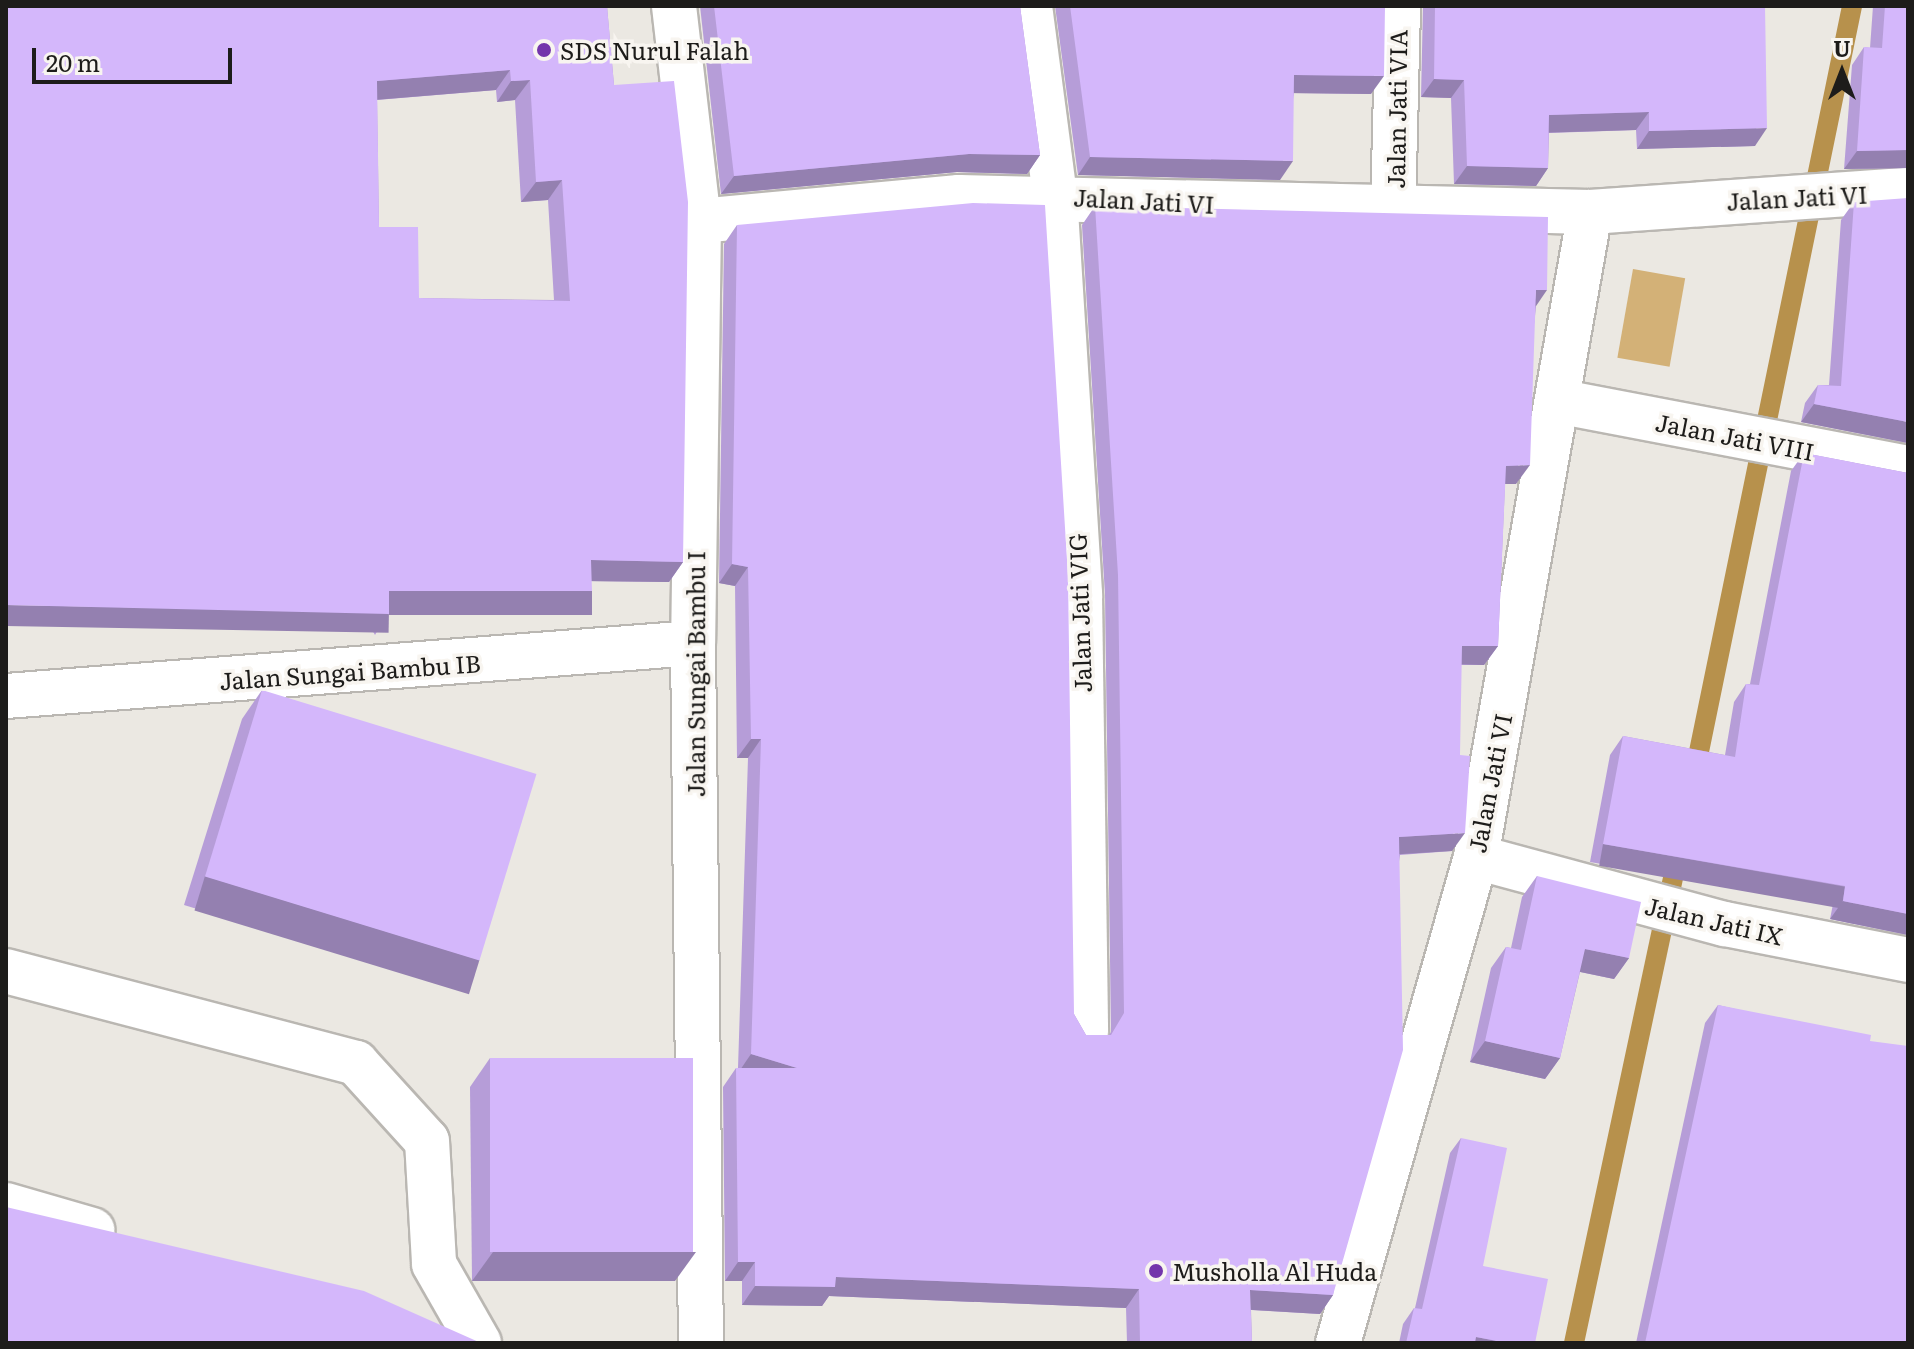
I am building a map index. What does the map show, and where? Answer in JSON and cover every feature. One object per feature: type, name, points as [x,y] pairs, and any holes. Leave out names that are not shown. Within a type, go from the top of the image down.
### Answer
[{"type":"street","name":"Jalan Sungai Bambu I","points":[[674,6],[699,221],[693,643],[701,1343]]},
{"type":"street","name":"Jalan Jati VIG","points":[[1030,6],[1055,195],[1080,594],[1086,1032]]},
{"type":"street","name":"Jalan Jati VIA","points":[[1393,212],[1398,6]]},
{"type":"street","name":"Jalan Jati VI","points":[[699,221],[1055,195],[1393,212],[1590,212],[1777,195],[1892,191]]},
{"type":"street","name":"Jalan Jati VI","points":[[1338,1343],[1476,857],[1562,402],[1590,212]]},
{"type":"street","name":"Jalan Jati VIII","points":[[1562,402],[1811,452],[1908,468]]},
{"type":"street","name":"Jalan Sungai Bambu IB","points":[[6,696],[693,643]]},
{"type":"street","name":"Jalan Jati IX","points":[[1476,857],[1725,924],[1908,960]]},
{"type":"street","points":[[6,971],[356,1063],[427,1141],[434,1264],[479,1343]]},
{"type":"street","points":[[6,1205],[128,1240]]},
{"type":"shaded area","points":[[1633,269],[1685,278],[1670,367],[1617,358]]},
{"type":"building","points":[[6,6],[607,6],[614,85],[674,81],[688,202],[683,562],[591,560],[592,591],[389,591],[389,614],[6,605]],"holes":[[[510,70],[511,81],[530,80],[536,182],[562,180],[570,301],[419,298],[418,227],[379,227],[377,81]]]},
{"type":"building","points":[[714,6],[1020,6],[1040,155],[969,154],[734,176]]},
{"type":"building","points":[[1070,6],[1385,6],[1384,76],[1294,75],[1293,161],[1090,157]]},
{"type":"building","points":[[1435,6],[1765,6],[1767,128],[1649,131],[1649,112],[1549,115],[1548,168],[1467,166],[1464,80],[1434,79]]},
{"type":"building","points":[[1885,6],[1908,6],[1908,150],[1857,151],[1864,47],[1882,48]]},
{"type":"building","points":[[1908,198],[1908,422],[1814,404],[1818,385],[1841,386],[1854,202]]},
{"type":"building","points":[[973,203],[1045,205],[1068,576],[1074,1014],[1086,1035],[1111,1035],[1124,1013],[1118,575],[1095,206],[1548,217],[1547,290],[1536,290],[1530,465],[1506,466],[1498,646],[1462,646],[1460,755],[1470,756],[1465,833],[1399,837],[1403,1050],[1333,1295],[1250,1290],[1252,1343],[1140,1343],[1139,1289],[836,1277],[835,1287],[755,1286],[755,1262],[738,1262],[736,1068],[797,1068],[751,1054],[761,739],[751,739],[748,567],[732,564],[737,225]]},
{"type":"building","points":[[1804,453],[1908,473],[1908,914],[1843,901],[1845,886],[1603,844],[1623,736],[1735,757],[1746,684],[1759,685]]},
{"type":"building","points":[[262,690],[536,774],[479,960],[205,876]]},
{"type":"building","points":[[1537,876],[1641,902],[1629,958],[1585,949],[1560,1058],[1485,1041],[1506,947],[1521,950]]},
{"type":"building","points":[[1718,1005],[1871,1035],[1870,1041],[1908,1046],[1908,1343],[1645,1343]]},
{"type":"building","points":[[490,1058],[693,1058],[693,1252],[490,1252]]},
{"type":"building","points":[[1461,1138],[1507,1148],[1483,1266],[1548,1279],[1535,1343],[1507,1343],[1476,1337],[1475,1343],[1406,1343],[1414,1308],[1422,1309]]},
{"type":"building","points":[[6,1207],[364,1291],[481,1343],[6,1343]]},
{"type":"waterway","points":[[1694,776],[1852,6]]},
{"type":"waterway","points":[[1574,1343],[1679,850]]},
{"type":"place","name":"SDS Nurul Falah","points":[[544,50]]},
{"type":"place","name":"Musholla Al Huda","points":[[1156,1271]]}]
